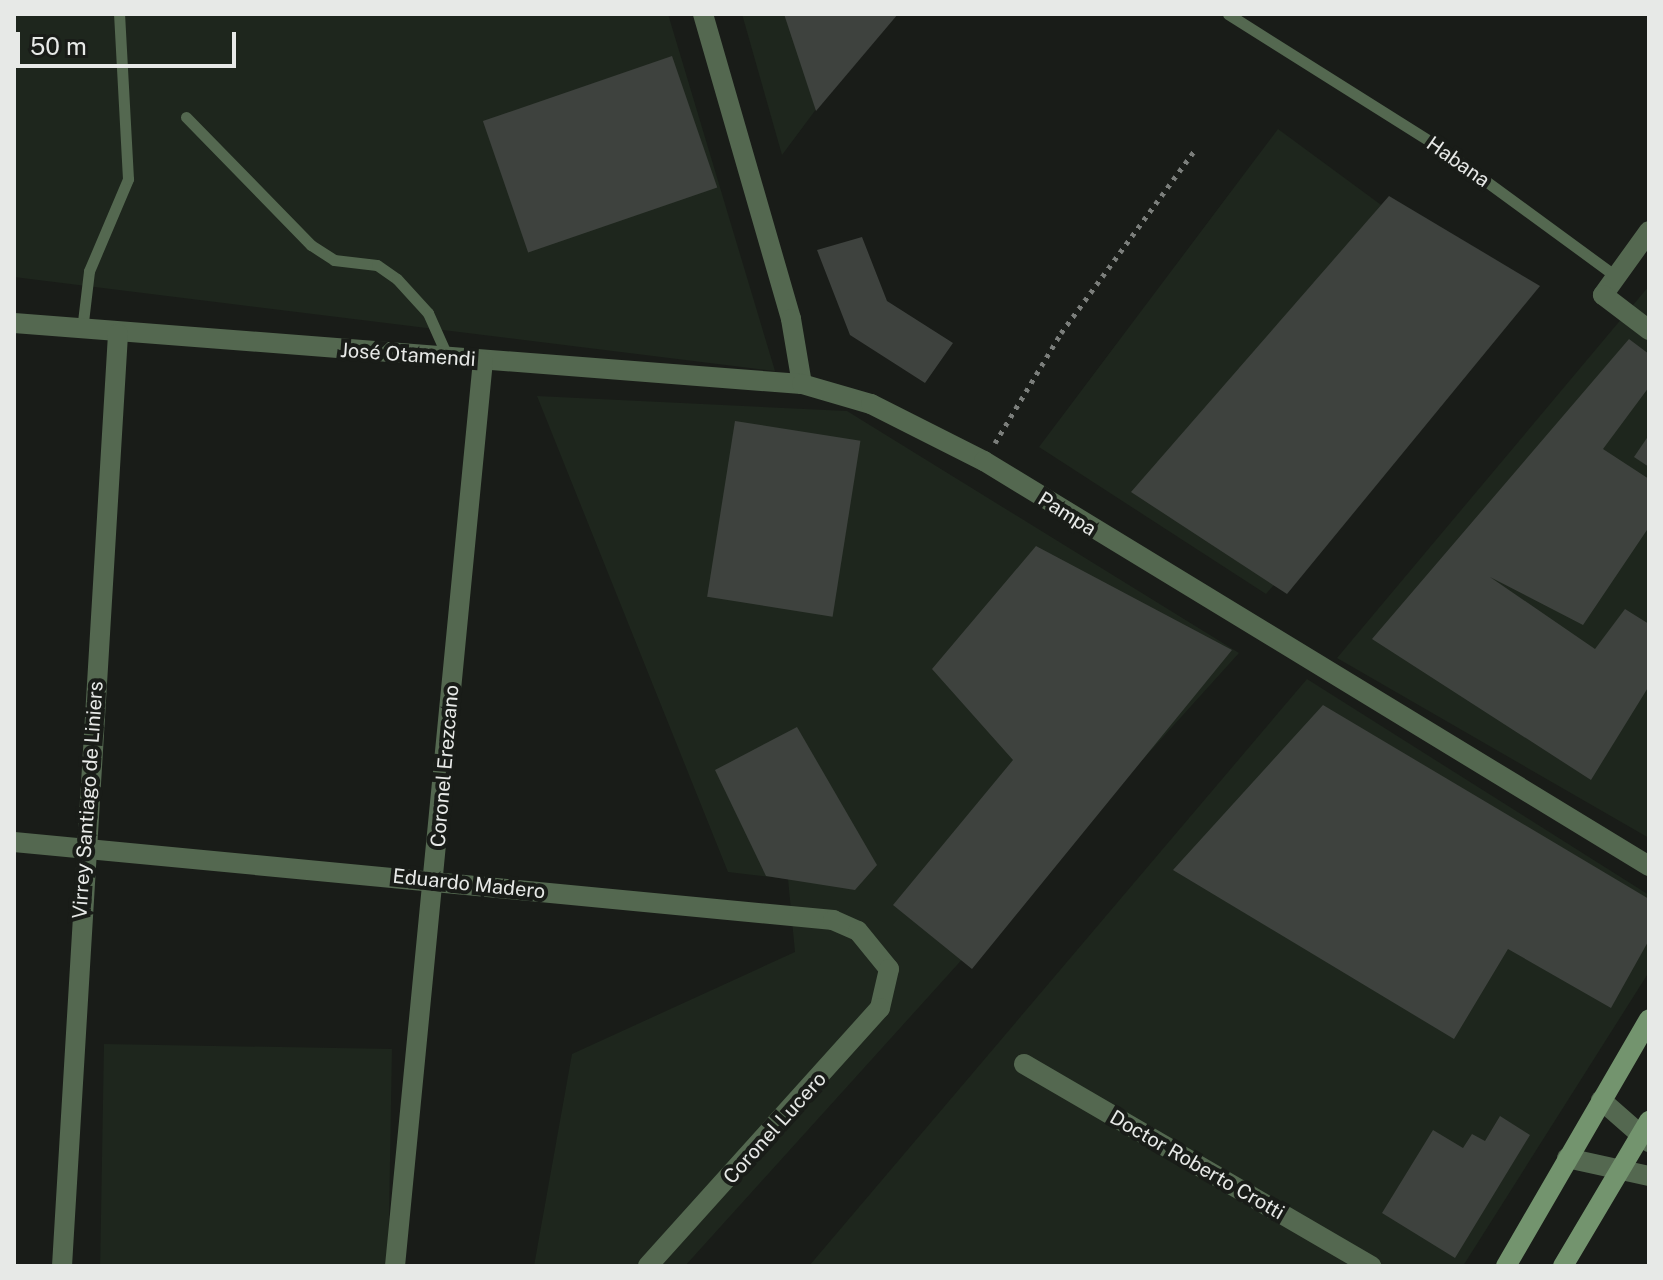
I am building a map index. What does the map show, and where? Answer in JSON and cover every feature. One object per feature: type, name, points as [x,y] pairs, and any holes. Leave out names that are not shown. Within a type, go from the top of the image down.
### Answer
[{"type":"main road","points":[[1506,1266],[1649,1019]]},
{"type":"main road","points":[[1563,1266],[1647,1132]]},
{"type":"street","points":[[703,14],[791,319],[802,384]]},
{"type":"street","points":[[1649,231],[1603,288],[1606,301],[1649,330]]},
{"type":"street","name":"José Otamendi","points":[[14,323],[118,334],[802,384]]},
{"type":"street","name":"Virrey Santiago de Liniers","points":[[62,1266],[84,849],[118,334]]},
{"type":"street","name":"Coronel Erezcano","points":[[395,1266],[483,361]]},
{"type":"street","name":"Pampa","points":[[802,384],[914,421],[1649,866]]},
{"type":"street","name":"Eduardo Madero","points":[[14,842],[833,920],[882,952],[891,983]]},
{"type":"street","name":"Coronel Lucero","points":[[648,1266],[811,1089],[880,1008],[891,983]]},
{"type":"street","name":"Doctor Roberto Crotti","points":[[1024,1064],[1371,1266]]},
{"type":"street","points":[[1601,1100],[1647,1132]]},
{"type":"street","points":[[1567,1158],[1618,1174],[1649,1176]]},
{"type":"lane","points":[[82,331],[89,271],[128,179],[119,14]]},
{"type":"lane","name":"Habana","points":[[1228,14],[1442,149],[1613,274]]},
{"type":"lane","points":[[186,117],[311,245],[334,260],[377,265],[397,279],[428,313],[448,358]]},
{"type":"path","points":[[984,461],[1061,333],[1195,150]]},
{"type":"shaded area","points":[[14,14],[668,14],[775,371],[14,277]]},
{"type":"shaded area","points":[[742,14],[887,14],[782,155]]},
{"type":"shaded area","points":[[1278,129],[1517,305],[1266,594],[1039,447]]},
{"type":"shaded area","points":[[1649,286],[1649,838],[1337,658]]},
{"type":"shaded area","points":[[537,396],[847,411],[1239,653],[685,1266],[534,1266],[572,1054],[795,952],[788,879],[728,872]]},
{"type":"shaded area","points":[[1307,679],[1649,895],[1649,972],[1463,1266],[809,1266]]},
{"type":"shaded area","points":[[104,1044],[392,1049],[388,1266],[100,1266]]},
{"type":"building","points":[[784,14],[898,14],[816,111]]},
{"type":"building","points":[[672,56],[717,187],[528,253],[483,121]]},
{"type":"building","points":[[1389,196],[1540,286],[1287,594],[1131,492]]},
{"type":"building","points":[[862,237],[887,301],[953,343],[925,383],[850,335],[817,250]]},
{"type":"building","points":[[1629,339],[1649,354],[1649,387],[1603,449],[1649,479],[1649,527],[1583,625],[1490,577],[1595,649],[1625,609],[1649,624],[1649,686],[1591,780],[1372,639]]},
{"type":"building","points":[[735,421],[860,441],[833,617],[707,597]]},
{"type":"building","points":[[1649,435],[1649,467],[1634,457]]},
{"type":"building","points":[[1036,546],[1232,650],[972,969],[893,905],[1013,760],[932,669]]},
{"type":"building","points":[[1323,705],[1649,899],[1649,940],[1611,1008],[1508,949],[1454,1039],[1173,870]]},
{"type":"building","points":[[797,727],[877,865],[855,890],[766,876],[715,770]]},
{"type":"building","points":[[1500,1116],[1530,1135],[1455,1258],[1382,1213],[1433,1130],[1463,1148],[1472,1134],[1485,1141]]}]
